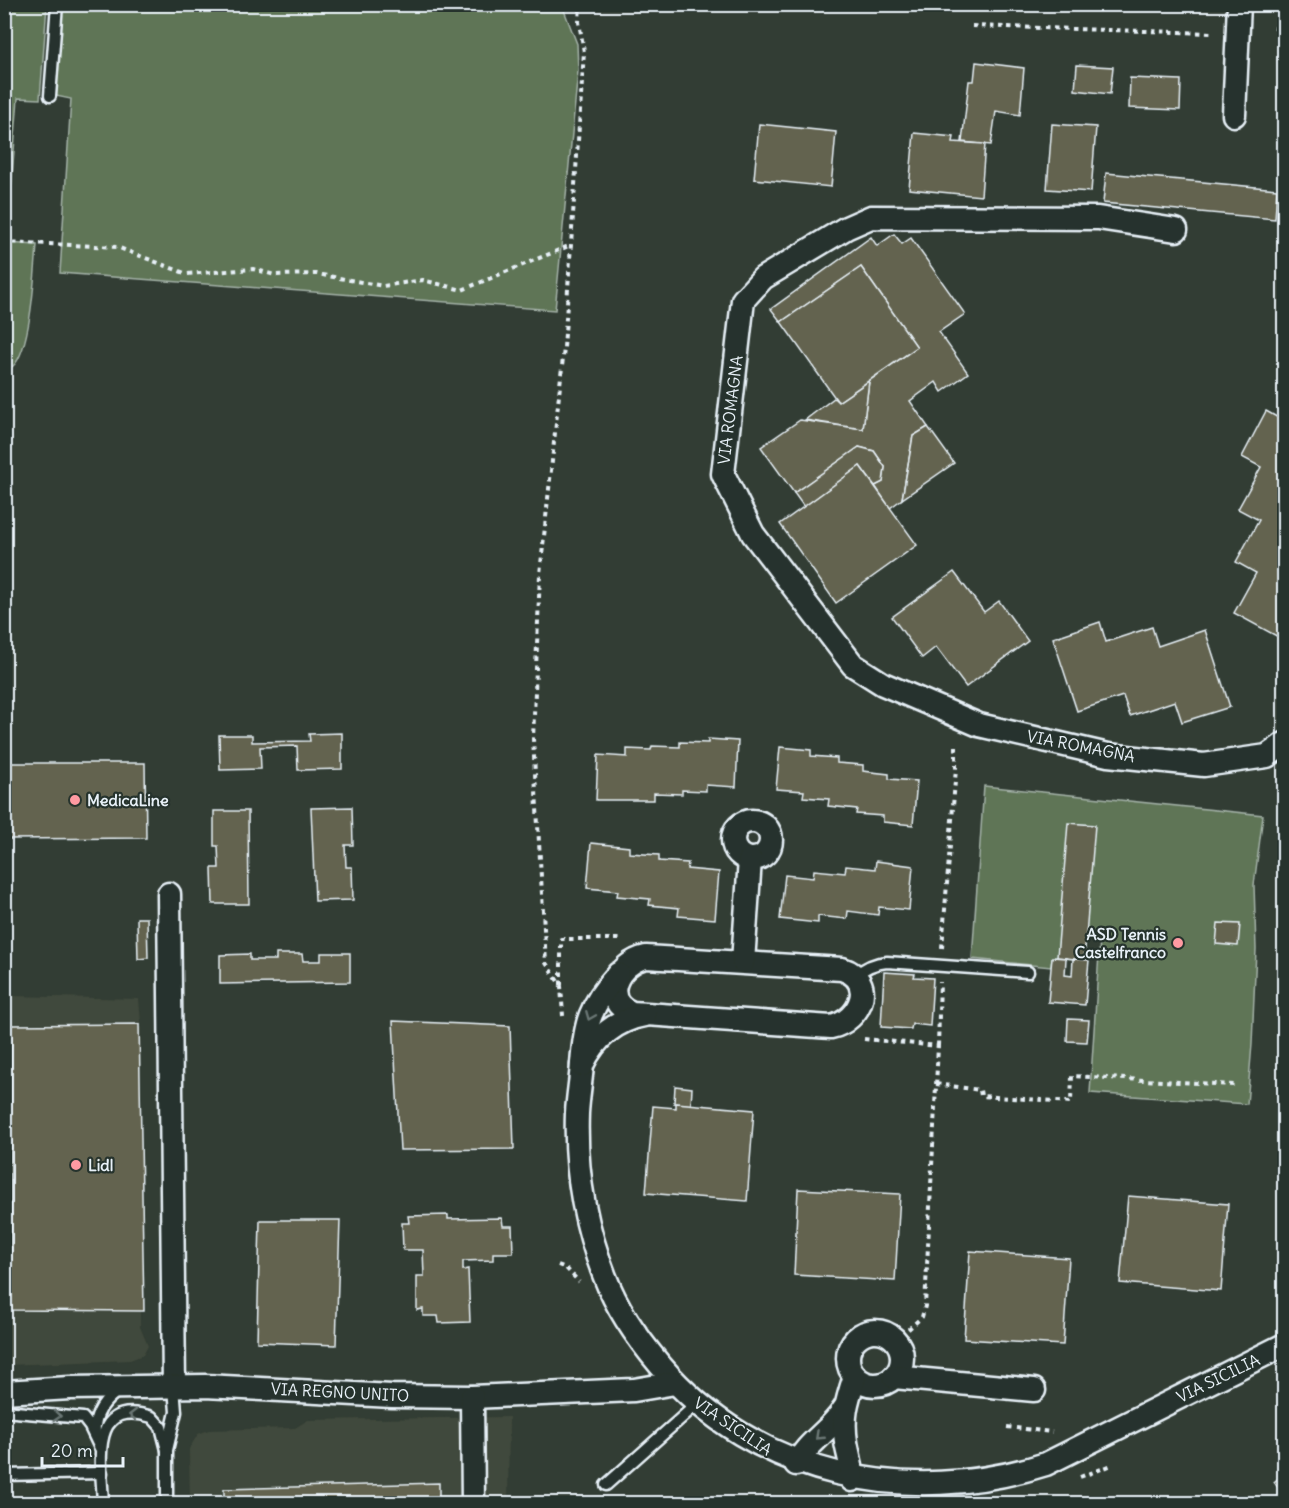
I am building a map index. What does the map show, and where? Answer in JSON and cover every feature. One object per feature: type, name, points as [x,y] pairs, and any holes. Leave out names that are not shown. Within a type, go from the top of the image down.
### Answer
[{"type":"street","points":[[1234,116],[1239,4]]},
{"type":"street","name":"VIA ROMAGNA","points":[[1176,230],[1098,218],[871,217],[846,228],[763,279],[743,300],[723,474],[753,534],[854,665],[883,684],[979,725],[1108,755],[1204,765],[1267,756],[1284,744]]},
{"type":"street","points":[[743,962],[750,859]]},
{"type":"street","points":[[169,894],[174,1387]]},
{"type":"street","name":"VIA SICILIA","points":[[618,974],[615,990],[619,1003],[628,1012],[831,1027],[850,1019],[858,1009],[861,993],[858,980],[848,971],[836,968],[646,957],[630,962],[618,974],[600,997],[590,1015],[584,1039],[578,1086],[577,1152],[581,1197],[605,1279],[644,1346],[675,1383],[697,1404],[743,1437],[796,1464],[852,1480],[892,1486],[938,1486],[981,1482],[1023,1472],[1088,1443],[1284,1345]]},
{"type":"street","name":"VIA SICILIA","points":[[582,1066],[593,1047],[614,1026],[631,1018],[647,1015]]},
{"type":"street","points":[[876,1331],[885,1333],[896,1340],[902,1353],[902,1362],[894,1377],[878,1385],[861,1381],[855,1376],[848,1359],[849,1350],[859,1336],[876,1331]]},
{"type":"street","points":[[796,1464],[805,1449],[836,1420],[844,1409],[855,1376]]},
{"type":"street","points":[[894,1377],[1034,1389]]},
{"type":"street","name":"VIA REGNO UNITO","points":[[4,1392],[240,1387],[392,1396],[472,1397],[634,1390],[675,1383]]},
{"type":"street","points":[[472,1397],[473,1503]]},
{"type":"street","points":[[844,1409],[852,1480]]},
{"type":"lane","points":[[50,96],[57,4]]},
{"type":"lane","points":[[855,976],[864,968],[879,963],[1028,972]]},
{"type":"lane","points":[[167,1503],[167,1450],[176,1412],[174,1387]]},
{"type":"lane","points":[[103,1503],[99,1446],[94,1426],[99,1412],[114,1394],[129,1388]]},
{"type":"lane","points":[[606,1485],[697,1404]]},
{"type":"lane","points":[[4,1411],[83,1418],[99,1446]]},
{"type":"lane","points":[[99,1446],[107,1427],[118,1416],[144,1415],[156,1419],[161,1427],[167,1450]]},
{"type":"lane","points":[[4,1474],[102,1473]]},
{"type":"path","points":[[552,972],[546,963],[543,937],[533,739],[540,574],[564,348],[584,52],[579,22],[580,4]]},
{"type":"path","points":[[972,26],[1217,34]]},
{"type":"path","points":[[1274,28],[1284,28]]},
{"type":"path","points":[[4,242],[117,247],[187,274],[253,268],[275,275],[317,274],[383,286],[423,280],[462,290],[571,246]]},
{"type":"path","points":[[896,1340],[922,1317],[925,1306],[941,966],[957,768],[956,715]]},
{"type":"path","points":[[561,986],[561,939],[628,939]]},
{"type":"path","points":[[860,1038],[938,1046]]},
{"type":"path","points":[[936,1084],[980,1090],[981,1096],[1071,1102],[1072,1076],[1235,1085]]},
{"type":"path","points":[[1007,1427],[1058,1433]]},
{"type":"shaded area","name":"Lidl","points":[[11,996],[139,999],[141,1023],[140,1327],[148,1346],[143,1355],[130,1360],[5,1365],[4,1010],[10,1009]]},
{"type":"shaded area","points":[[509,1417],[508,1503],[190,1503],[189,1449],[198,1434],[209,1430],[295,1428],[308,1420]]},
{"type":"green space","points":[[5,4],[47,5],[40,99],[18,98],[7,243],[37,245],[33,290],[24,344],[13,366],[5,370]]},
{"type":"green space","points":[[63,5],[562,5],[577,44],[578,71],[555,310],[60,273],[71,99],[56,96]]},
{"type":"green space","name":"ASD Tennis Castelfranco","points":[[984,786],[1263,815],[1254,885],[1256,949],[1247,1104],[1090,1093],[1100,938],[1086,937],[1084,960],[1052,957],[1051,967],[972,959]]},
{"type":"building","points":[[976,62],[1024,68],[1020,115],[996,111],[991,145],[962,142],[969,81],[974,81]]},
{"type":"building","points":[[1077,65],[1113,67],[1110,94],[1075,90]]},
{"type":"building","points":[[1130,78],[1181,80],[1180,110],[1129,108]]},
{"type":"building","points":[[759,124],[836,132],[831,187],[754,179]]},
{"type":"building","points":[[1052,124],[1096,127],[1091,192],[1047,189]]},
{"type":"building","points":[[914,133],[954,137],[953,142],[985,144],[981,196],[909,189]]},
{"type":"building","points":[[1106,173],[1277,189],[1275,219],[1103,203]]},
{"type":"building","points":[[894,234],[902,244],[911,238],[965,314],[939,332],[968,373],[942,392],[936,382],[910,401],[928,427],[913,436],[902,499],[890,508],[875,486],[883,482],[885,467],[874,451],[859,447],[794,493],[761,447],[800,420],[863,429],[869,381],[917,347],[861,267],[781,322],[771,309],[871,237],[877,246]]},
{"type":"building","points":[[861,267],[917,347],[838,402],[781,322]]},
{"type":"building","points":[[869,381],[863,429],[805,420],[834,398],[838,402]]},
{"type":"building","points":[[1266,411],[1284,421],[1284,640],[1234,613],[1256,573],[1236,562],[1259,520],[1238,509],[1261,467],[1242,457]]},
{"type":"building","points":[[928,427],[954,463],[902,499],[913,436]]},
{"type":"building","points":[[859,447],[874,451],[885,467],[883,482],[875,486],[860,466],[804,507],[794,493]]},
{"type":"building","points":[[860,466],[917,545],[836,603],[780,524]]},
{"type":"building","points":[[954,572],[984,612],[999,601],[1028,641],[966,687],[936,647],[922,658],[892,617]]},
{"type":"building","points":[[1100,622],[1106,642],[1152,627],[1158,646],[1205,630],[1230,707],[1182,722],[1175,701],[1130,716],[1123,696],[1077,711],[1053,638]]},
{"type":"building","points":[[342,733],[342,769],[298,770],[297,746],[260,747],[261,769],[220,770],[219,735],[252,735],[252,742],[310,741],[309,734]]},
{"type":"building","points":[[708,739],[738,741],[736,787],[706,785],[706,791],[682,790],[682,794],[654,793],[654,800],[596,800],[598,755],[627,757],[627,749],[651,750],[652,746],[680,747],[680,742],[708,743]]},
{"type":"building","points":[[780,747],[811,750],[811,756],[837,758],[837,763],[863,765],[863,771],[889,774],[889,779],[917,781],[913,825],[883,822],[883,816],[856,814],[857,809],[828,806],[829,799],[803,797],[804,791],[776,789]]},
{"type":"building","name":"MedicaLine","points":[[4,763],[145,763],[146,838],[4,839]]},
{"type":"building","points":[[352,807],[353,845],[345,845],[346,867],[352,867],[353,900],[315,901],[311,808]]},
{"type":"building","points":[[214,811],[248,811],[249,904],[213,904],[212,868],[219,868],[218,846],[214,846]]},
{"type":"building","points":[[1068,823],[1095,825],[1084,960],[1057,957]]},
{"type":"building","points":[[591,843],[629,847],[629,853],[659,855],[659,861],[688,863],[687,869],[719,872],[715,919],[678,916],[679,908],[649,905],[650,899],[617,896],[618,891],[587,888]]},
{"type":"building","points":[[876,861],[913,866],[909,910],[879,907],[878,915],[848,911],[847,919],[818,916],[818,923],[780,919],[785,875],[813,878],[814,870],[845,873],[846,866],[875,869]]},
{"type":"building","points":[[137,918],[147,918],[148,958],[138,959]]},
{"type":"building","points":[[1218,923],[1240,924],[1238,946],[1216,944]]},
{"type":"building","points":[[321,953],[350,953],[350,982],[220,984],[220,955],[250,954],[250,960],[276,960],[276,954],[302,954],[303,961],[321,961]]},
{"type":"building","points":[[1052,957],[1066,958],[1065,975],[1072,976],[1073,959],[1089,960],[1085,1005],[1048,1002]]},
{"type":"building","points":[[884,972],[933,978],[930,1026],[912,1024],[911,1029],[881,1027]]},
{"type":"building","points":[[1068,1019],[1089,1020],[1087,1042],[1067,1041]]},
{"type":"building","points":[[393,1021],[510,1026],[514,1149],[400,1150]]},
{"type":"building","name":"Lidl","points":[[139,1024],[144,1311],[11,1310],[11,1025]]},
{"type":"building","points":[[675,1086],[692,1088],[691,1105],[674,1103]]},
{"type":"building","points":[[676,1103],[754,1110],[747,1201],[646,1193],[653,1106],[676,1108]]},
{"type":"building","points":[[798,1189],[900,1194],[895,1281],[794,1275]]},
{"type":"building","points":[[1128,1196],[1228,1204],[1221,1291],[1120,1283]]},
{"type":"building","points":[[448,1215],[448,1219],[502,1218],[503,1226],[512,1226],[513,1253],[493,1253],[493,1260],[463,1261],[463,1270],[468,1269],[470,1322],[439,1323],[438,1316],[423,1316],[423,1309],[417,1310],[417,1276],[424,1276],[423,1250],[403,1250],[402,1223],[409,1223],[408,1216]]},
{"type":"building","points":[[260,1220],[340,1220],[336,1345],[257,1342]]},
{"type":"building","points":[[970,1251],[1069,1258],[1063,1345],[964,1339]]},
{"type":"building","points":[[1284,1474],[1284,1496],[1274,1482]]},
{"type":"building","points":[[439,1483],[439,1504],[224,1504],[224,1489]]},
{"type":"place","name":"MedicaLine","points":[[75,800]]},
{"type":"place","name":"ASD Tennis Castelfranco","points":[[1178,943]]},
{"type":"place","name":"Lidl","points":[[76,1165]]}]
